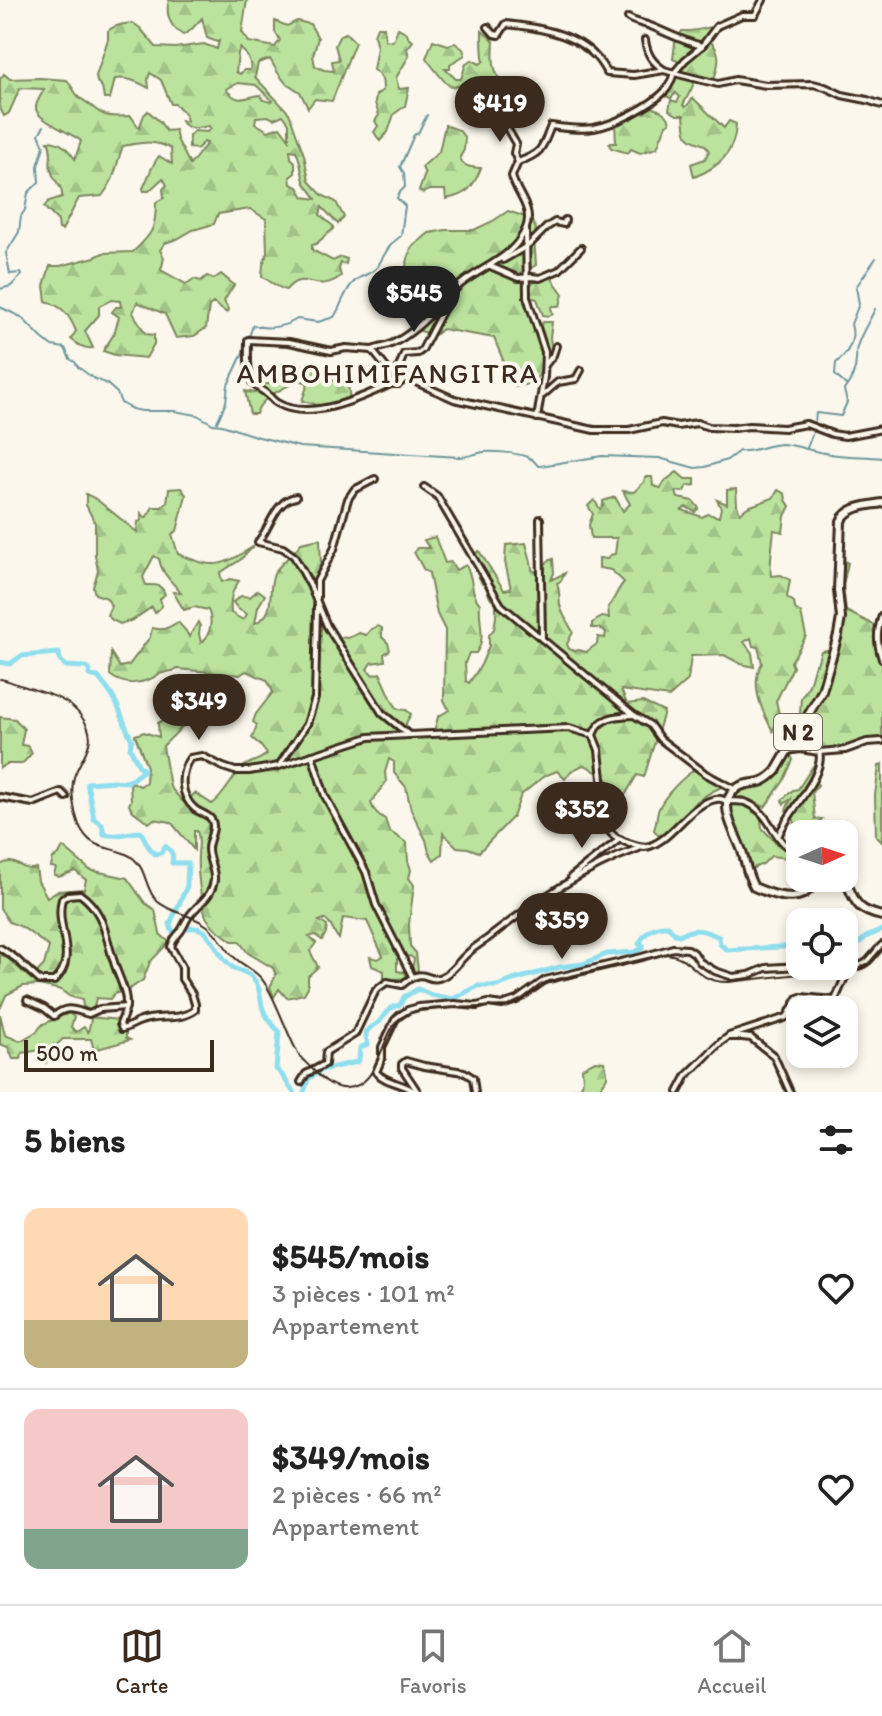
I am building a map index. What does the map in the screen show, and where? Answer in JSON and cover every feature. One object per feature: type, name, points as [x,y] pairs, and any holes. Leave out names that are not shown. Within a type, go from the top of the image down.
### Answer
[{"type":"main road","name":"N 2","points":[[735,790],[761,783],[776,771],[822,691],[841,618],[838,582],[841,521],[852,509],[882,503]]},
{"type":"main road","points":[[735,790],[727,801],[728,812],[754,887],[796,897],[808,892]]},
{"type":"main road","points":[[851,892],[856,903],[866,912],[882,916]]},
{"type":"street","points":[[518,162],[530,158],[541,149],[551,126],[593,128],[613,122],[654,100],[669,87],[674,73],[702,46],[717,26],[742,15],[755,15],[763,0]]},
{"type":"street","points":[[628,18],[702,46]]},
{"type":"street","points":[[488,27],[499,35],[506,24],[559,34],[581,44],[595,56],[607,73],[634,75],[664,70]]},
{"type":"street","points":[[645,40],[647,52],[664,70],[713,84],[735,80],[761,85],[813,84],[882,105]]},
{"type":"street","points":[[499,114],[516,144],[514,153],[518,162],[512,176],[528,211],[528,302],[545,352],[546,365],[537,418]]},
{"type":"street","points":[[490,266],[538,238],[555,222],[564,224],[565,220]]},
{"type":"street","points":[[406,378],[399,384],[316,410],[276,403],[256,387],[249,374],[248,340],[289,342],[331,351],[346,348],[372,350],[390,345],[463,283],[502,258],[526,229]]},
{"type":"street","points":[[490,266],[513,277],[540,278],[559,270],[581,248]]},
{"type":"street","points":[[396,375],[404,354],[422,350],[451,294]]},
{"type":"street","points":[[546,365],[556,346]]},
{"type":"street","points":[[372,350],[383,366],[396,375],[454,399],[594,430],[629,430],[662,423],[678,426],[697,423],[734,428],[784,428],[806,424],[845,436],[882,429]]},
{"type":"street","points":[[541,397],[558,382],[576,379],[581,370]]},
{"type":"street","points":[[279,766],[307,724],[315,698],[317,581],[334,549],[348,499],[354,490],[375,479]]},
{"type":"street","points":[[424,487],[437,496],[501,605],[650,725],[660,739],[706,774],[735,790]]},
{"type":"street","points":[[296,497],[286,499],[281,504],[258,542],[283,548],[294,556],[327,626],[382,713],[409,735]]},
{"type":"street","points":[[540,519],[542,639]]},
{"type":"street","points":[[882,616],[877,640],[882,659]]},
{"type":"street","points":[[634,715],[615,716],[601,722],[593,735],[599,750],[607,827],[613,837],[641,847]]},
{"type":"street","points":[[0,948],[40,981],[54,981],[64,970],[65,961],[65,939],[59,914],[62,899],[80,894],[93,905],[106,930],[124,989],[126,1007],[120,1024],[122,1029],[139,1021],[189,1014],[195,1010],[195,1004],[171,947],[175,936],[207,896],[214,878],[208,851],[212,821],[197,811],[186,798],[181,781],[190,758],[202,756],[235,771],[249,771],[279,766],[369,737],[569,728],[593,735]]},
{"type":"street","points":[[787,751],[845,750],[867,742],[882,741]]},
{"type":"street","points":[[778,837],[817,771],[821,759],[819,752]]},
{"type":"street","points":[[312,755],[325,796],[366,872],[376,905],[412,976]]},
{"type":"street","points":[[0,797],[33,803],[61,792],[66,797]]},
{"type":"street","points":[[564,883],[603,862],[650,846],[706,803],[719,798],[746,802],[765,815],[786,845]]},
{"type":"street","points":[[301,1082],[306,1074],[325,1064],[326,1052],[358,1030],[376,990],[387,982],[402,985],[412,976],[420,974],[436,980],[450,972],[465,955],[620,839]]},
{"type":"street","points":[[858,966],[865,963],[882,945]]},
{"type":"street","points":[[416,1092],[401,1083],[384,1080],[376,1072],[382,1058],[382,1047],[395,1020],[413,1008],[455,1004],[502,1005],[517,1000],[545,980],[673,948],[688,949],[700,962],[722,975],[733,977],[766,968],[786,967]]},
{"type":"street","points":[[678,1092],[687,1075],[728,1037],[787,1017],[798,998],[835,1000],[844,980]]},
{"type":"street","points":[[27,1000],[54,1016],[66,1008],[89,1014],[100,1009],[126,1007]]},
{"type":"street","points":[[728,1037],[751,1038],[769,1051],[790,1092]]},
{"type":"street","points":[[416,1092],[402,1068],[406,1061],[464,1072],[473,1078],[475,1092]]},
{"type":"shaded area","points":[[400,366],[424,371],[432,376],[430,383],[399,375]]},
{"type":"green space","points":[[169,0],[247,0],[242,32],[249,42],[275,47],[280,40],[275,32],[275,21],[287,26],[297,21],[310,24],[318,38],[313,56],[315,66],[324,70],[334,71],[332,61],[339,60],[335,45],[340,35],[346,33],[355,42],[332,101],[315,99],[308,108],[300,92],[285,82],[270,59],[258,63],[255,77],[289,113],[304,155],[309,181],[322,195],[336,202],[344,217],[338,224],[322,207],[320,215],[333,229],[312,245],[312,250],[333,261],[341,257],[347,259],[346,264],[341,263],[341,276],[332,281],[299,281],[283,289],[262,276],[267,253],[266,219],[250,209],[218,214],[214,224],[165,243],[160,250],[164,258],[161,270],[186,284],[194,279],[201,281],[207,276],[214,279],[221,274],[234,285],[224,301],[227,313],[213,303],[209,306],[206,328],[194,336],[176,338],[165,314],[137,302],[133,313],[146,334],[154,335],[154,344],[146,358],[115,355],[103,351],[114,334],[119,317],[112,312],[116,307],[121,307],[120,301],[111,300],[99,306],[99,315],[85,331],[93,348],[86,348],[71,339],[76,331],[73,325],[61,309],[46,301],[44,286],[50,266],[103,253],[133,252],[145,240],[154,225],[156,202],[164,198],[163,189],[167,185],[163,178],[149,191],[143,188],[159,156],[172,164],[171,149],[154,143],[123,146],[113,177],[102,196],[79,198],[62,230],[59,229],[58,221],[44,207],[49,201],[62,197],[51,169],[48,141],[64,146],[75,159],[81,141],[37,112],[36,105],[44,89],[20,88],[9,113],[4,116],[0,108],[0,79],[4,74],[10,79],[67,80],[79,98],[103,114],[131,116],[139,128],[148,111],[166,131],[175,130],[190,165],[207,143],[204,142],[197,149],[189,148],[189,136],[194,131],[207,132],[211,129],[209,126],[193,128],[183,124],[181,121],[187,121],[185,113],[171,104],[161,80],[150,73],[149,88],[129,79],[115,79],[110,99],[104,99],[96,76],[108,31],[119,25],[133,23],[156,47],[204,44],[217,49],[219,41],[207,38],[202,18],[183,35],[172,24]],"holes":[[[240,48],[250,64],[250,70],[240,74],[236,72]],[[238,83],[256,85],[273,101],[263,100],[261,95],[239,99],[226,89]],[[283,115],[289,123],[289,139],[280,127],[268,131],[255,123],[256,117],[274,119]],[[290,150],[296,151],[304,181],[316,199],[304,197],[298,187],[291,184],[290,177],[295,173],[295,162]]]},
{"type":"green space","points":[[717,26],[708,39],[718,54],[713,84],[695,79],[683,105],[686,107],[693,98],[724,128],[729,121],[736,124],[735,134],[724,157],[694,177],[691,164],[705,159],[709,151],[705,145],[687,135],[684,115],[669,110],[671,100],[677,102],[680,97],[676,93],[671,98],[662,95],[683,63],[673,59],[675,43],[682,31]]},
{"type":"green space","points":[[377,27],[384,27],[385,40],[393,41],[398,28],[413,41],[407,49],[409,56],[396,78],[399,89],[409,88],[405,106],[394,114],[388,132],[380,141],[374,132],[379,115],[376,95],[383,90],[381,78],[373,70]]},
{"type":"green space","points":[[482,31],[494,41],[493,58],[502,83],[492,106],[487,106],[464,84],[454,87],[447,84],[426,58],[433,40],[448,45],[455,43],[465,55],[450,64],[450,69],[445,69],[456,79],[461,79],[466,64],[472,60],[480,64],[484,61]]},
{"type":"green space","points":[[648,106],[665,114],[670,123],[666,125],[657,148],[640,153],[631,149],[628,153],[611,148],[609,143],[616,143],[615,122]]},
{"type":"green space","points":[[445,125],[459,130],[465,138],[460,157],[463,163],[481,168],[468,190],[446,199],[445,190],[419,191],[425,174],[422,167],[439,152]]},
{"type":"green space","points":[[508,211],[531,219],[536,229],[536,265],[526,271],[524,287],[550,276],[563,294],[560,306],[553,306],[553,314],[549,316],[543,315],[537,299],[524,302],[538,330],[543,322],[552,322],[552,353],[547,353],[541,372],[533,381],[514,387],[494,338],[442,329],[435,335],[420,331],[429,309],[425,305],[414,321],[406,266],[411,248],[429,233],[474,230]]},
{"type":"green space","points":[[298,363],[308,368],[315,365],[319,368],[317,378],[348,385],[350,401],[316,410],[315,404],[302,401],[308,383],[299,380],[268,398],[256,414],[250,414],[245,391],[255,393],[259,384],[273,384],[282,378],[286,367]]},
{"type":"green space","points":[[677,472],[685,479],[695,479],[695,485],[676,492],[678,498],[693,501],[699,508],[695,512],[686,507],[682,510],[702,517],[708,514],[719,517],[721,508],[717,500],[727,504],[727,490],[736,489],[740,513],[773,498],[778,490],[785,494],[790,506],[783,532],[774,530],[771,576],[781,575],[790,580],[787,597],[801,613],[806,636],[791,662],[793,667],[776,701],[779,714],[773,731],[758,698],[758,671],[762,663],[758,647],[753,646],[751,638],[744,642],[752,653],[754,667],[724,655],[691,656],[688,680],[669,697],[621,690],[627,704],[643,702],[664,712],[644,777],[637,775],[624,797],[612,788],[608,780],[587,766],[571,771],[565,779],[557,771],[544,776],[521,795],[513,817],[479,852],[457,847],[443,833],[442,854],[434,860],[411,810],[406,787],[394,773],[394,762],[389,759],[386,782],[371,803],[385,819],[389,831],[407,843],[411,870],[409,878],[414,885],[409,924],[410,946],[416,953],[418,971],[412,973],[409,970],[414,959],[410,956],[397,959],[397,971],[405,972],[407,978],[384,980],[384,971],[372,966],[370,957],[378,959],[383,956],[367,921],[343,918],[339,939],[325,919],[319,921],[327,926],[322,940],[315,935],[309,937],[316,943],[310,951],[318,967],[308,976],[304,994],[287,998],[279,989],[274,997],[270,987],[276,975],[273,968],[248,953],[239,941],[232,941],[219,931],[206,915],[201,899],[197,831],[194,831],[194,850],[171,822],[154,819],[149,823],[129,805],[132,782],[140,786],[146,782],[147,767],[135,735],[144,732],[159,737],[158,723],[168,717],[184,718],[187,722],[163,746],[170,787],[192,812],[190,798],[195,793],[212,804],[243,767],[267,754],[252,738],[257,725],[253,722],[273,692],[267,680],[246,671],[240,675],[178,669],[133,683],[110,675],[111,653],[120,667],[129,665],[150,637],[152,628],[166,628],[178,622],[189,637],[198,622],[201,643],[209,632],[210,618],[208,610],[194,607],[184,610],[173,592],[181,593],[154,556],[143,577],[146,585],[162,588],[165,594],[160,599],[162,606],[155,613],[152,607],[133,620],[120,624],[107,615],[111,606],[107,598],[95,594],[93,587],[98,571],[95,523],[86,505],[86,494],[137,532],[141,513],[146,518],[153,507],[162,507],[167,502],[169,489],[181,488],[186,495],[177,531],[172,534],[178,554],[217,564],[233,559],[254,546],[220,573],[222,582],[230,579],[239,581],[232,596],[231,613],[243,620],[247,614],[233,602],[241,596],[250,597],[258,590],[265,595],[258,607],[255,623],[267,613],[272,579],[277,569],[301,543],[320,539],[321,565],[313,591],[320,617],[336,643],[339,637],[348,638],[359,633],[366,635],[371,629],[382,628],[382,637],[390,650],[384,654],[385,661],[371,663],[367,669],[373,675],[380,673],[398,709],[411,714],[406,723],[408,738],[433,735],[438,717],[449,710],[444,700],[445,630],[437,614],[429,573],[414,552],[417,548],[429,548],[424,540],[435,537],[445,563],[451,562],[456,570],[466,565],[480,604],[481,641],[476,653],[469,653],[465,663],[466,681],[469,683],[481,665],[496,617],[496,604],[482,584],[470,557],[479,551],[504,590],[511,589],[505,562],[506,545],[526,543],[532,570],[538,573],[553,559],[551,580],[565,573],[557,583],[561,608],[573,632],[567,644],[569,649],[586,652],[597,644],[598,637],[605,638],[606,632],[592,628],[592,623],[602,617],[609,618],[608,607],[624,582],[611,570],[599,568],[599,558],[607,559],[615,554],[617,538],[591,538],[589,525],[593,514],[588,506],[594,500],[600,509],[603,501],[615,497],[623,511],[630,504],[623,491],[634,492],[645,477],[652,477],[653,486],[661,488]]},
{"type":"green space","points":[[839,557],[848,563],[843,585],[846,611],[882,629],[882,739],[827,751],[787,751],[800,713],[801,698],[809,685],[815,664],[821,651],[834,649],[838,635]]},
{"type":"green space","points":[[0,717],[15,719],[24,729],[21,745],[28,746],[32,753],[22,764],[7,764],[0,768]]},
{"type":"green space","points":[[790,753],[793,760],[783,782],[765,807],[742,797],[737,800],[760,813],[762,828],[786,850],[786,858],[771,856],[751,869],[730,808],[731,798],[740,789],[771,779]]},
{"type":"green space","points":[[817,760],[820,762],[814,780],[818,785],[812,792],[815,819],[821,820],[794,820],[786,810],[791,799],[784,804],[782,800],[798,789]]},
{"type":"green space","points":[[882,764],[882,842],[876,836],[875,795],[879,766]]},
{"type":"green space","points":[[697,768],[706,778],[721,782],[721,787],[699,800],[673,827],[659,836],[654,830],[664,799]]},
{"type":"green space","points":[[63,847],[90,870],[127,878],[145,903],[155,910],[160,934],[169,942],[150,962],[143,980],[110,999],[96,998],[94,1007],[89,1011],[82,1000],[61,990],[39,985],[23,986],[6,995],[0,1009],[0,954],[31,979],[44,965],[49,947],[22,927],[9,922],[0,908],[0,865],[11,862],[36,868],[38,881],[47,897],[57,891],[84,889],[86,880],[75,871],[59,877],[54,875],[56,868],[51,867],[53,858],[59,855]]},
{"type":"green space","points":[[69,1013],[74,1017],[71,1027],[76,1032],[84,1027],[88,1032],[89,1017],[119,1020],[117,1027],[120,1032],[126,1032],[126,1038],[130,1040],[94,1050],[91,1039],[63,1039],[52,1049],[46,1062],[41,1050],[22,1053],[21,1059],[13,1059],[8,1047],[0,1044],[0,1014],[5,1035],[20,1041],[43,1024]]},
{"type":"green space","points":[[595,1061],[604,1062],[607,1072],[605,1081],[596,1092],[574,1092],[572,1089],[581,1087],[582,1068]]},
{"type":"waterway","points":[[217,422],[226,402],[228,385],[253,325],[275,327],[297,319],[318,322],[334,317],[350,287],[376,269],[390,246],[401,236],[405,206],[397,198],[405,187],[404,173],[400,167],[427,115]]},
{"type":"waterway","points":[[0,289],[11,286],[22,275],[10,274],[6,253],[19,232],[28,193],[39,182],[38,166],[44,146],[39,134],[44,126]]},
{"type":"waterway","points":[[846,385],[835,375],[836,363],[852,341],[851,324],[859,304],[856,287],[876,258]]},
{"type":"waterway","points":[[0,307],[21,317],[52,346],[65,348],[78,367],[107,384],[117,393],[121,403],[132,409],[197,415],[213,424],[300,447],[459,457],[503,452],[527,457],[538,466],[602,456],[659,458],[695,468],[727,460],[739,451],[782,444],[832,454],[882,458]]},
{"type":"waterway","points":[[807,448],[816,413],[841,416],[847,402],[844,390],[855,368],[857,347],[875,309]]},
{"type":"waterway","points":[[0,662],[10,664],[21,656],[59,653],[60,660],[66,666],[86,667],[89,675],[98,677],[112,695],[132,740],[130,748],[144,770],[128,782],[87,783],[94,819],[102,824],[104,834],[141,832],[155,854],[161,853],[165,846],[172,853],[172,863],[188,863],[187,886],[170,924],[172,931],[188,928],[204,931],[231,966],[255,980],[265,1013],[279,1032],[276,1069],[294,1092]]},
{"type":"waterway","points":[[304,1092],[308,1079],[321,1070],[357,1062],[360,1048],[368,1044],[368,1030],[389,1009],[400,1005],[404,997],[418,989],[453,999],[478,986],[497,986],[560,967],[583,964],[607,954],[635,952],[643,948],[639,944],[647,933],[663,926],[668,926],[679,935],[699,930],[719,937],[720,944],[727,950],[786,947]]},
{"type":"waterway","points":[[858,944],[882,930]]},
{"type":"railway","points":[[0,679],[55,696],[81,716],[87,725],[90,740],[74,777],[73,795],[77,820],[84,834],[98,845],[134,859],[157,901],[206,925],[234,957],[264,981],[299,1055],[331,1085],[354,1087],[363,1082],[376,1064],[396,1022],[405,1015],[423,1009],[508,1006],[549,981],[665,954],[682,959],[708,978],[729,982],[861,967],[869,963],[882,948]]},
{"type":"district","name":"AMBOHIMIFANGITRA","points":[[388,373]]}]
